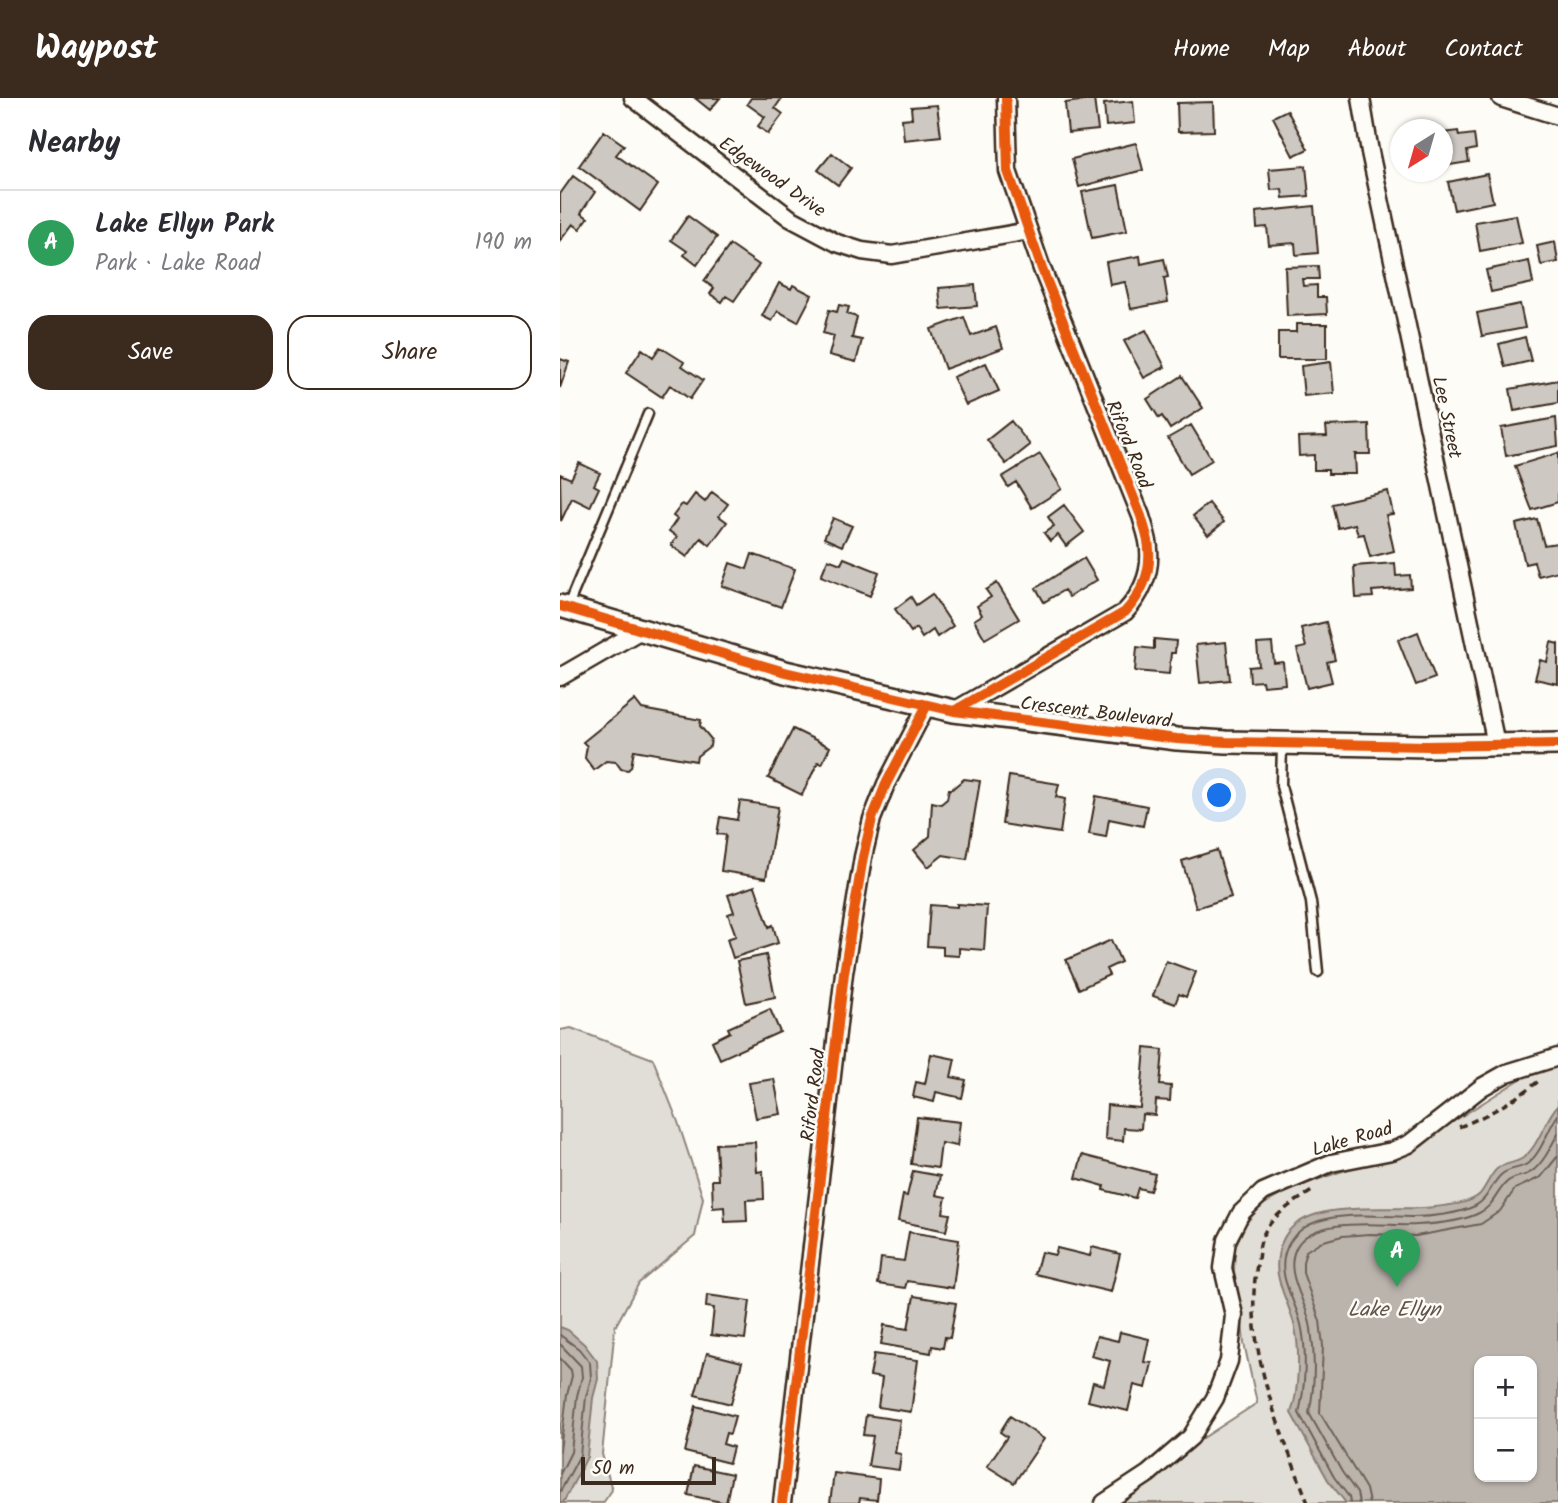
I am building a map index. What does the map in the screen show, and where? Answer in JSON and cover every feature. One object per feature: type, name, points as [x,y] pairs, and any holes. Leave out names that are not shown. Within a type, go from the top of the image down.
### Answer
[{"type":"street","name":"Edgewood Drive","points":[[632,98],[790,218],[837,243],[862,251],[892,255],[1029,231]]},
{"type":"street","name":"Riford Road","points":[[954,711],[1125,612],[1141,591],[1150,550],[1141,516],[1082,371],[1008,171],[1006,98]]},
{"type":"street","name":"Lee Street","points":[[1361,98],[1370,152],[1496,744]]},
{"type":"street","points":[[1501,98],[1558,116]]},
{"type":"street","name":"Crescent Boulevard","points":[[563,607],[785,672],[954,711],[1177,738],[1282,744],[1558,744]]},
{"type":"street","points":[[560,677],[641,631]]},
{"type":"street","name":"Riford Road","points":[[782,1503],[844,974],[863,857],[872,819],[886,784],[927,705]]},
{"type":"street","name":"Lake Road","points":[[1104,1503],[1148,1474],[1191,1437],[1215,1398],[1229,1361],[1234,1315],[1223,1268],[1227,1240],[1241,1213],[1263,1192],[1331,1163],[1392,1151],[1409,1144],[1482,1087],[1507,1073],[1558,1057]]},
{"type":"lane","points":[[563,607],[648,414]]},
{"type":"lane","points":[[1282,744],[1281,786],[1311,902],[1318,972]]},
{"type":"path","points":[[1458,1128],[1489,1114],[1542,1079]]},
{"type":"path","points":[[1308,1503],[1266,1392],[1254,1331],[1253,1283],[1262,1237],[1275,1218],[1320,1185]]},
{"type":"shaded area","points":[[571,1028],[653,1059],[678,1122],[703,1198],[695,1236],[639,1283],[615,1327],[602,1454],[612,1490],[603,1503],[560,1503],[560,1030]]},
{"type":"shaded area","name":"Lake Ellyn","points":[[1558,1064],[1558,1503],[1103,1503],[1257,1403],[1244,1343],[1234,1271],[1235,1247],[1245,1225],[1259,1207],[1293,1188],[1401,1151],[1440,1130],[1530,1073]]},
{"type":"water","name":"Lake Ellyn","points":[[1558,1105],[1558,1503],[1346,1503],[1328,1480],[1291,1413],[1297,1383],[1298,1348],[1292,1317],[1278,1276],[1278,1254],[1282,1242],[1292,1227],[1308,1217],[1328,1211],[1435,1207],[1471,1200],[1480,1194],[1498,1168],[1520,1160],[1529,1153]]},
{"type":"water","points":[[560,1327],[568,1330],[584,1344],[597,1361],[598,1379],[593,1398],[587,1457],[563,1503],[560,1503]]},
{"type":"building","points":[[695,98],[720,98],[710,110]]},
{"type":"building","points":[[751,98],[782,98],[775,108],[783,114],[768,134],[758,126],[765,117],[747,104]]},
{"type":"building","points":[[1094,99],[1098,130],[1068,133],[1065,103]]},
{"type":"building","points":[[1133,101],[1135,123],[1106,126],[1104,104]]},
{"type":"building","points":[[1213,102],[1214,131],[1178,132],[1177,103]]},
{"type":"building","points":[[937,105],[941,136],[904,140],[902,119],[912,118],[911,107]]},
{"type":"building","points":[[1287,110],[1308,149],[1293,156],[1273,117]]},
{"type":"building","points":[[604,131],[624,145],[616,155],[658,185],[640,211],[579,166]]},
{"type":"building","points":[[1458,131],[1459,136],[1474,134],[1476,149],[1467,151],[1469,162],[1453,164],[1453,132]]},
{"type":"building","points":[[1136,143],[1143,170],[1079,187],[1072,159]]},
{"type":"building","points":[[832,153],[851,168],[838,185],[818,170]]},
{"type":"building","points":[[1306,166],[1309,196],[1283,198],[1282,189],[1271,190],[1269,169]]},
{"type":"building","points":[[1487,174],[1493,202],[1454,210],[1448,182]]},
{"type":"building","points":[[573,176],[595,192],[581,213],[588,218],[580,229],[573,224],[560,241],[560,194]]},
{"type":"building","points":[[1118,185],[1127,231],[1092,238],[1082,192]]},
{"type":"building","points":[[1314,206],[1318,253],[1296,255],[1295,243],[1269,245],[1267,227],[1257,228],[1256,212]]},
{"type":"building","points":[[1516,215],[1522,243],[1480,251],[1475,222]]},
{"type":"building","points":[[688,216],[717,237],[697,265],[684,255],[687,251],[671,240]]},
{"type":"building","points":[[1555,242],[1558,262],[1541,265],[1537,246]]},
{"type":"building","points":[[730,245],[759,265],[734,301],[726,296],[722,302],[710,294],[714,288],[704,281]]},
{"type":"building","points":[[1140,256],[1141,264],[1164,259],[1168,277],[1164,278],[1168,302],[1131,309],[1125,282],[1110,285],[1106,262]]},
{"type":"building","points":[[1529,261],[1533,283],[1491,292],[1486,270]]},
{"type":"building","points":[[1318,266],[1319,279],[1302,279],[1303,286],[1317,285],[1317,297],[1326,297],[1327,314],[1287,316],[1285,267]]},
{"type":"building","points":[[779,283],[791,289],[793,285],[812,295],[798,322],[778,311],[772,321],[762,316]]},
{"type":"building","points":[[975,285],[977,306],[941,309],[939,288]]},
{"type":"building","points":[[1520,304],[1525,328],[1482,336],[1477,313]]},
{"type":"building","points":[[839,305],[849,307],[847,314],[857,317],[852,338],[862,340],[856,362],[829,355],[834,336],[823,333],[829,310],[837,312]]},
{"type":"building","points":[[964,317],[971,336],[996,327],[1003,348],[945,369],[931,329]]},
{"type":"building","points":[[1296,324],[1327,324],[1327,359],[1278,359],[1278,332],[1296,332]]},
{"type":"building","points":[[1146,330],[1165,367],[1144,378],[1124,341]]},
{"type":"building","points":[[1525,337],[1531,361],[1505,367],[1499,344]]},
{"type":"building","points":[[660,347],[684,362],[682,366],[703,380],[690,399],[670,385],[662,397],[626,373],[642,349],[653,357]]},
{"type":"building","points":[[560,359],[569,362],[560,388]]},
{"type":"building","points":[[1331,362],[1334,393],[1304,396],[1301,366]]},
{"type":"building","points":[[986,363],[999,391],[966,405],[953,377]]},
{"type":"building","points":[[1182,376],[1203,408],[1170,429],[1147,399]]},
{"type":"building","points":[[1558,380],[1558,403],[1514,411],[1510,389]]},
{"type":"building","points":[[1556,418],[1558,446],[1506,456],[1501,428]]},
{"type":"building","points":[[1011,421],[1030,445],[1006,464],[987,440]]},
{"type":"building","points":[[1369,424],[1370,454],[1355,454],[1356,474],[1328,474],[1328,470],[1314,470],[1314,455],[1299,456],[1298,437],[1327,436],[1326,426]]},
{"type":"building","points":[[1191,425],[1212,460],[1189,474],[1168,438]]},
{"type":"building","points":[[1558,453],[1558,502],[1532,510],[1515,466]]},
{"type":"building","points":[[1040,454],[1062,489],[1032,508],[1016,482],[1008,487],[1002,477]]},
{"type":"building","points":[[579,463],[600,473],[594,485],[599,488],[590,507],[572,498],[561,521],[560,474],[571,479]]},
{"type":"building","points":[[1388,491],[1393,514],[1386,515],[1394,551],[1370,557],[1364,534],[1358,535],[1355,524],[1338,528],[1332,504]]},
{"type":"building","points":[[712,492],[728,504],[719,516],[727,522],[710,545],[701,538],[687,557],[671,545],[677,537],[669,531],[677,519],[673,516],[682,504],[686,506],[695,494],[705,502]]},
{"type":"building","points":[[1209,503],[1224,522],[1208,535],[1193,516]]},
{"type":"building","points":[[1064,505],[1084,532],[1066,546],[1058,535],[1050,541],[1044,533],[1054,526],[1048,517]]},
{"type":"building","points":[[833,518],[852,526],[842,546],[824,538]]},
{"type":"building","points":[[1537,519],[1544,545],[1558,543],[1558,571],[1538,576],[1534,562],[1525,564],[1516,524]]},
{"type":"building","points":[[752,554],[795,569],[781,607],[722,586],[730,563],[747,569]]},
{"type":"building","points":[[844,558],[879,572],[870,596],[821,576],[828,559],[841,564]]},
{"type":"building","points":[[1084,558],[1097,580],[1069,597],[1064,590],[1044,602],[1036,588]]},
{"type":"building","points":[[1395,563],[1396,576],[1410,575],[1411,588],[1372,591],[1373,597],[1356,598],[1354,566]]},
{"type":"building","points":[[997,583],[1019,619],[985,639],[974,620],[982,615],[977,606],[991,597],[986,590]]},
{"type":"building","points":[[932,594],[953,626],[937,637],[933,630],[922,638],[916,628],[911,632],[895,609],[911,597],[916,605]]},
{"type":"building","points":[[1326,622],[1335,660],[1327,662],[1332,682],[1307,688],[1297,649],[1306,647],[1301,628]]},
{"type":"building","points":[[1418,632],[1435,678],[1416,685],[1398,640]]},
{"type":"building","points":[[1154,639],[1176,641],[1175,653],[1171,653],[1169,674],[1135,671],[1137,647],[1154,649]]},
{"type":"building","points":[[1226,642],[1230,680],[1200,683],[1196,645]]},
{"type":"building","points":[[1551,642],[1558,644],[1558,684],[1535,679],[1540,660],[1547,662]]},
{"type":"building","points":[[1272,643],[1274,663],[1283,662],[1285,684],[1263,686],[1262,681],[1250,682],[1249,667],[1259,666],[1257,644]]},
{"type":"building","points":[[635,700],[642,709],[701,720],[700,726],[711,739],[710,746],[697,756],[696,761],[634,750],[628,770],[621,769],[616,762],[606,761],[594,770],[585,758],[587,746],[583,742]]},
{"type":"building","points":[[793,729],[830,747],[822,764],[818,762],[802,795],[768,778]]},
{"type":"building","points":[[1009,776],[1059,784],[1056,797],[1065,799],[1060,833],[1002,824]]},
{"type":"building","points":[[964,779],[980,781],[967,859],[943,855],[928,867],[914,850],[930,836],[932,802],[941,804],[947,799],[949,789]]},
{"type":"building","points":[[1096,796],[1147,806],[1143,826],[1109,819],[1106,837],[1089,834]]},
{"type":"building","points":[[740,801],[778,807],[766,878],[721,871],[726,835],[717,834],[720,817],[737,820]]},
{"type":"building","points":[[1217,850],[1231,897],[1196,908],[1182,861]]},
{"type":"building","points":[[755,886],[769,927],[773,925],[778,943],[733,958],[727,939],[736,936],[728,914],[734,912],[728,895]]},
{"type":"building","points":[[957,904],[987,906],[984,950],[959,948],[959,956],[943,955],[943,947],[927,946],[930,905],[957,907]]},
{"type":"building","points":[[1111,940],[1121,962],[1106,969],[1109,975],[1079,989],[1066,960]]},
{"type":"building","points":[[766,955],[775,997],[746,1003],[737,961]]},
{"type":"building","points":[[1166,961],[1196,972],[1186,997],[1179,994],[1175,1004],[1153,996]]},
{"type":"building","points":[[770,1009],[780,1032],[720,1059],[712,1041],[730,1032],[728,1028]]},
{"type":"building","points":[[1145,1048],[1163,1050],[1160,1085],[1171,1086],[1170,1101],[1156,1100],[1155,1115],[1142,1114],[1141,1129],[1124,1128],[1123,1141],[1105,1139],[1107,1105],[1140,1108]]},
{"type":"building","points":[[931,1054],[955,1059],[951,1077],[966,1080],[962,1098],[936,1092],[934,1102],[913,1097],[916,1082],[925,1084]]},
{"type":"building","points":[[774,1079],[781,1114],[756,1118],[749,1083]]},
{"type":"building","points":[[917,1117],[960,1122],[957,1146],[941,1143],[938,1168],[911,1164]]},
{"type":"building","points":[[755,1142],[757,1172],[763,1171],[764,1199],[746,1200],[747,1221],[725,1222],[724,1207],[713,1208],[712,1180],[718,1180],[716,1144]]},
{"type":"building","points":[[1082,1155],[1155,1174],[1150,1191],[1138,1188],[1135,1198],[1103,1190],[1104,1186],[1076,1178]]},
{"type":"building","points":[[913,1171],[940,1176],[936,1195],[946,1197],[943,1213],[950,1214],[946,1231],[898,1221],[903,1195],[907,1196]]},
{"type":"building","points":[[909,1232],[959,1240],[953,1288],[907,1281],[905,1288],[878,1284],[881,1258],[904,1261]]},
{"type":"building","points":[[1092,1247],[1120,1254],[1111,1292],[1035,1274],[1041,1252],[1055,1255],[1057,1248],[1090,1256]]},
{"type":"building","points":[[707,1295],[750,1301],[745,1339],[711,1335],[714,1308],[706,1307]]},
{"type":"building","points":[[914,1296],[956,1303],[950,1338],[945,1337],[943,1348],[932,1346],[931,1353],[881,1344],[884,1325],[908,1329]]},
{"type":"building","points":[[1120,1332],[1149,1339],[1144,1362],[1152,1363],[1146,1388],[1134,1385],[1128,1411],[1088,1401],[1093,1382],[1104,1385],[1110,1361],[1091,1356],[1097,1336],[1118,1341]]},
{"type":"building","points":[[707,1353],[742,1362],[731,1404],[695,1395]]},
{"type":"building","points":[[874,1354],[918,1360],[911,1412],[878,1407],[882,1378],[870,1376]]},
{"type":"building","points":[[696,1406],[735,1416],[730,1434],[726,1433],[723,1444],[733,1447],[729,1463],[685,1452]]},
{"type":"building","points":[[866,1415],[900,1420],[895,1453],[901,1454],[899,1470],[868,1466],[873,1436],[863,1435]]},
{"type":"building","points":[[1010,1416],[1044,1439],[1014,1483],[987,1466],[1007,1437],[1000,1432]]},
{"type":"building","points":[[694,1466],[732,1474],[726,1503],[688,1495]]},
{"type":"building","points":[[834,1473],[879,1479],[877,1500],[860,1498],[859,1503],[830,1503]]},
{"type":"cycle path","points":[[954,711],[1125,612],[1144,583],[1149,559],[1148,542],[1141,516],[1042,269],[1008,171],[1006,98]]},
{"type":"cycle path","points":[[560,606],[785,672],[954,711],[1177,739],[1226,742],[1427,746],[1558,744]]},
{"type":"cycle path","points":[[782,1503],[844,973],[863,857],[872,819],[886,784],[927,705]]},
{"type":"place","name":"Lake Ellyn Park","points":[[1397,1287]]}]
